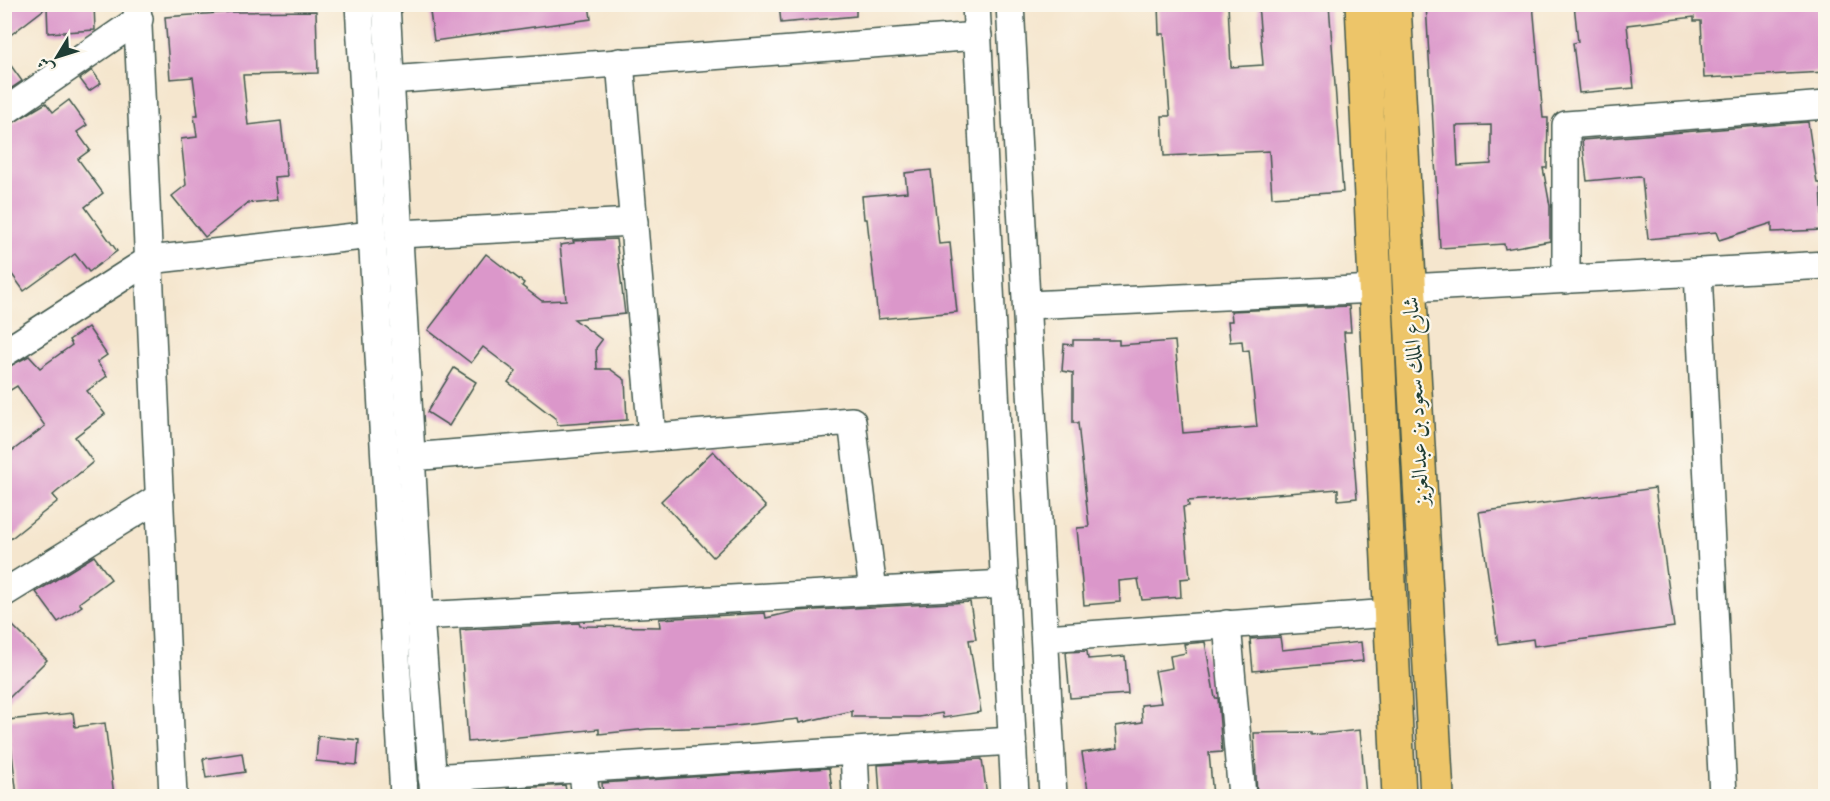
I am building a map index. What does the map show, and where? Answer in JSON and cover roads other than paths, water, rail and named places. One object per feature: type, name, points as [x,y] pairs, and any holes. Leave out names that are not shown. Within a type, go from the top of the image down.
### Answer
[{"type":"main road","name":"شارع الملك سعود بن عبدالعزيز","points":[[1362,4],[1399,796]]},
{"type":"main road","name":"شارع الملك سعود بن عبدالعزيز","points":[[1394,4],[1437,796]]},
{"type":"main road","points":[[1393,671],[1410,736],[1413,796]]},
{"type":"street","points":[[359,4],[404,796]]},
{"type":"street","points":[[386,4],[420,616],[433,787],[582,768],[1012,741]]},
{"type":"street","points":[[976,4],[1015,796]]},
{"type":"street","points":[[1010,4],[1053,796]]},
{"type":"street","points":[[4,112],[138,12]]},
{"type":"street","points":[[138,12],[173,796]]},
{"type":"street","points":[[390,80],[978,36]]},
{"type":"street","points":[[620,63],[652,437]]},
{"type":"street","points":[[1566,280],[1566,125],[1826,105]]},
{"type":"street","points":[[399,234],[634,222]]},
{"type":"street","points":[[6,348],[149,260],[372,235]]},
{"type":"street","points":[[1409,288],[1826,265]]},
{"type":"street","points":[[1698,272],[1723,796]]},
{"type":"street","points":[[1028,305],[1376,289]]},
{"type":"street","points":[[411,457],[852,421],[873,591]]},
{"type":"street","points":[[4,593],[160,497]]},
{"type":"street","points":[[420,616],[1005,584]]},
{"type":"street","points":[[1046,638],[1390,613]]},
{"type":"street","points":[[1227,624],[1242,796]]},
{"type":"street","points":[[854,751],[856,796]]},
{"type":"street","points":[[582,768],[586,796]]}]
